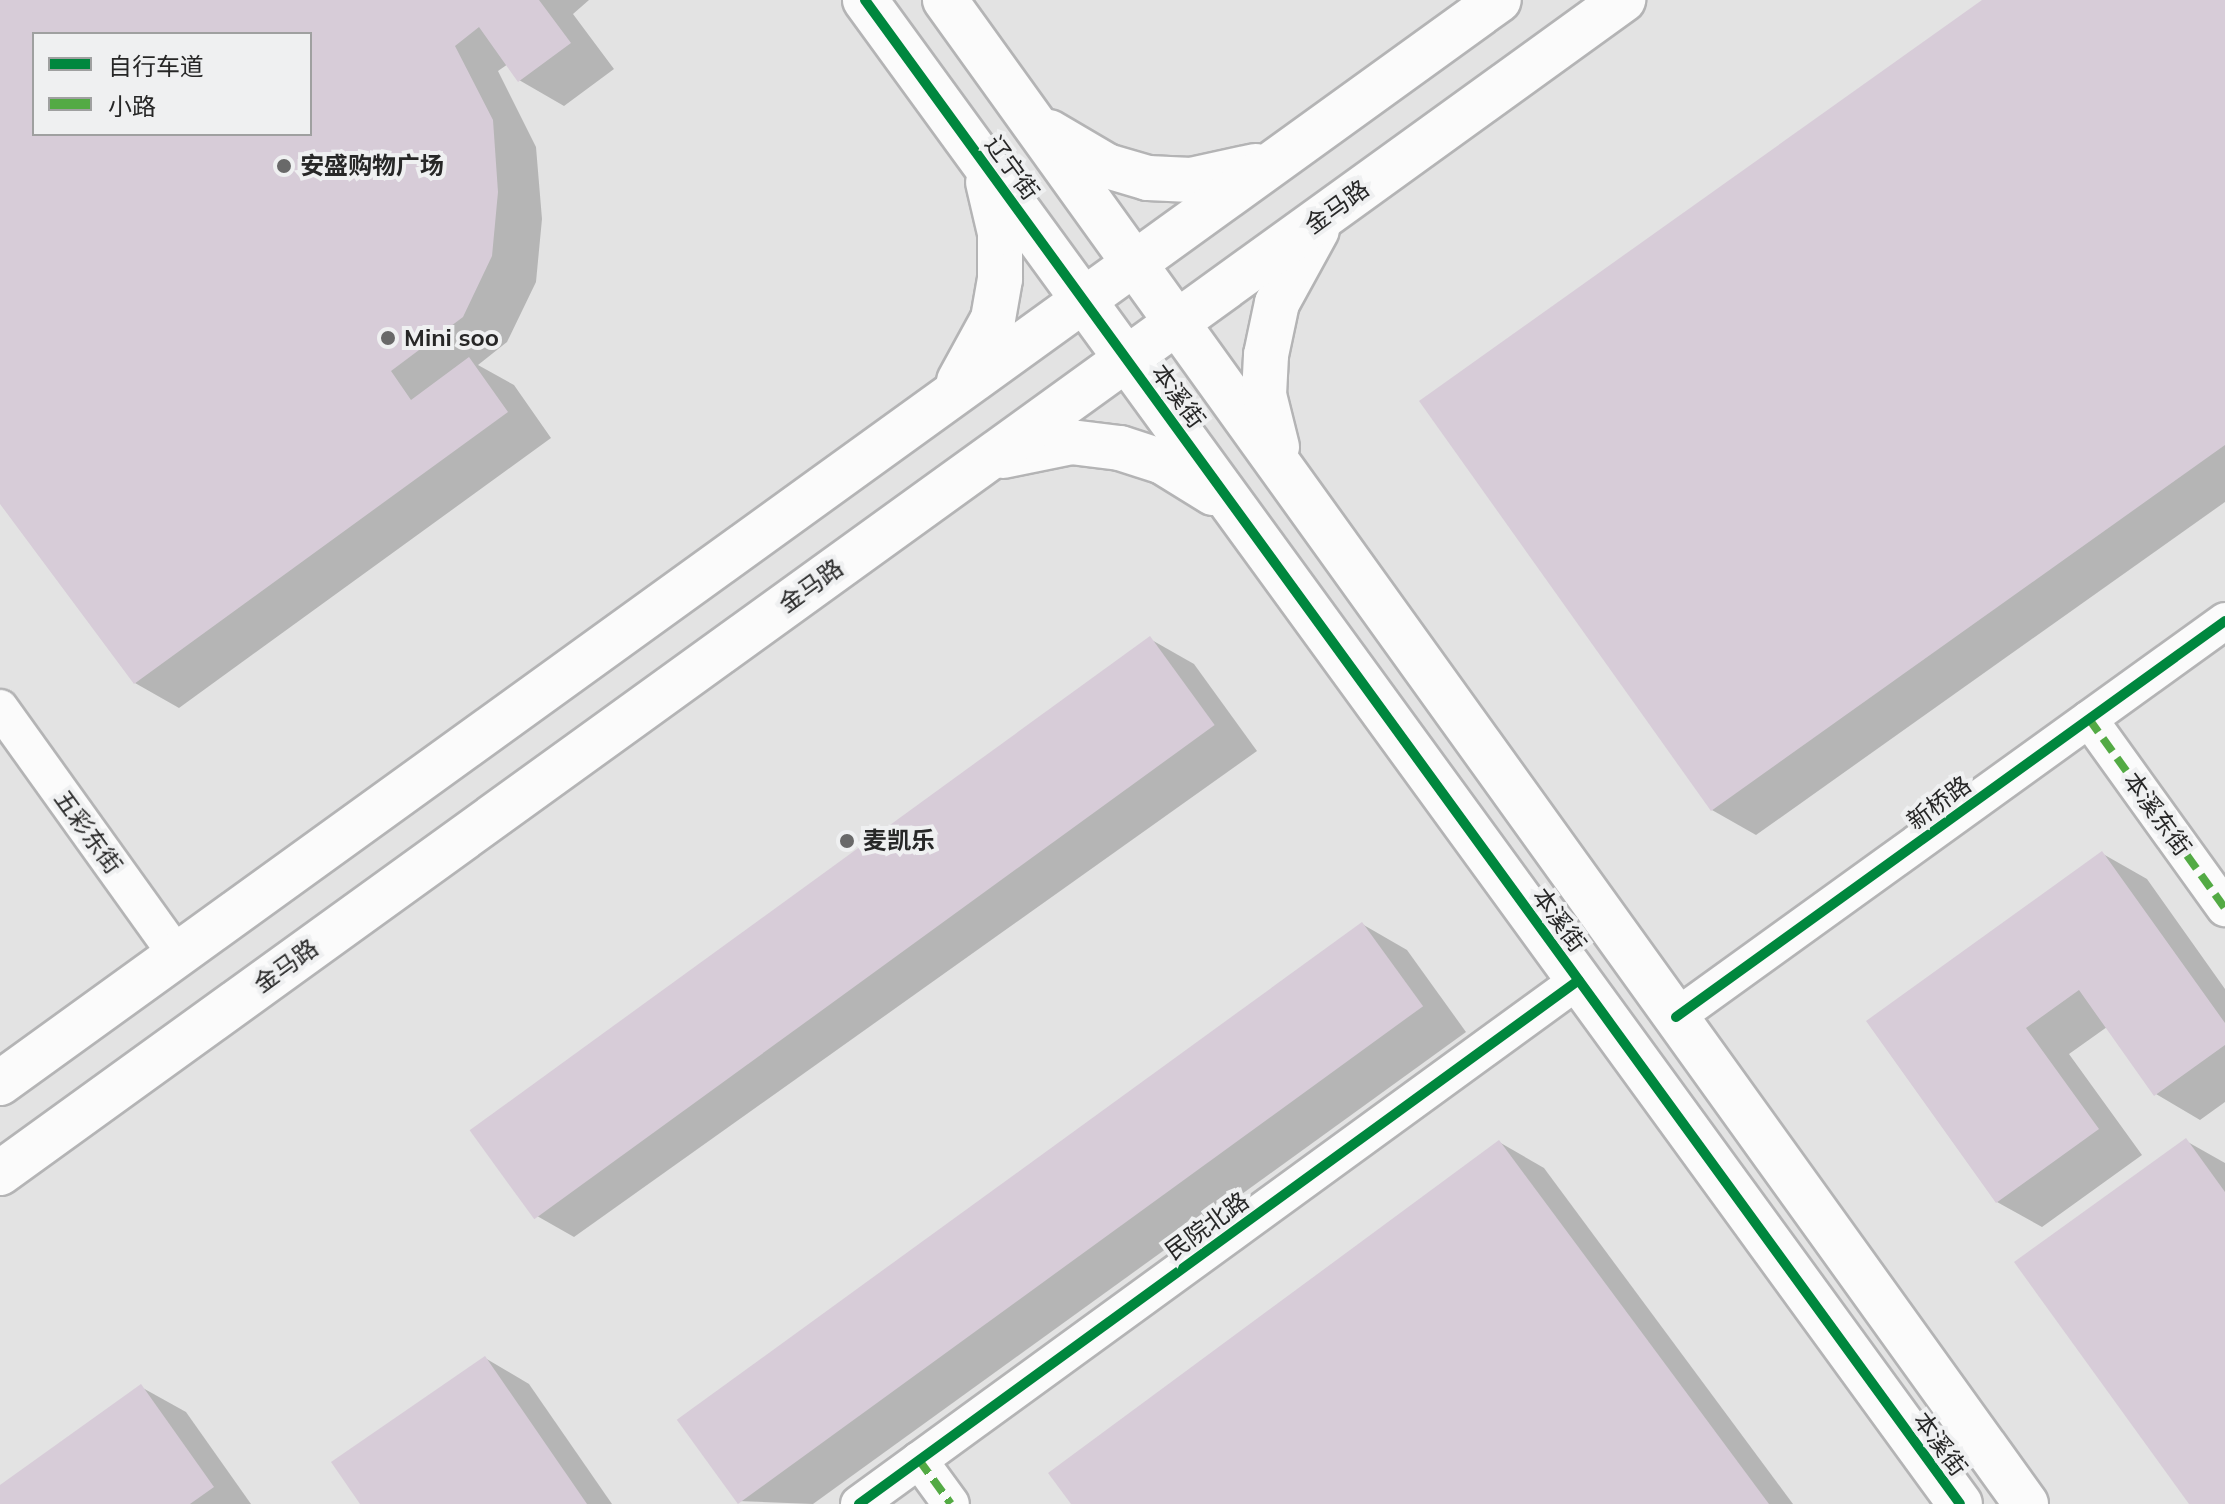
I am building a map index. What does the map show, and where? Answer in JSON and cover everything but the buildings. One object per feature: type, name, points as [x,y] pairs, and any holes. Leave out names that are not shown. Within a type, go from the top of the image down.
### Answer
[{"type":"main road","name":"辽宁街","points":[[865,0],[1126,359]]},
{"type":"main road","name":"辽宁街","points":[[945,0],[1177,322]]},
{"type":"main road","points":[[0,1083],[1499,0]]},
{"type":"main road","name":"金马路","points":[[0,1173],[1623,0]]},
{"type":"main road","points":[[1027,114],[1069,147],[1148,178],[1191,180],[1237,173],[1284,156]]},
{"type":"main road","points":[[943,402],[973,363],[993,319],[1000,279],[1000,233],[992,193],[974,150]]},
{"type":"main road","points":[[1287,476],[1264,395],[1266,355],[1277,303],[1299,255],[1331,211]]},
{"type":"main road","name":"本溪街","points":[[1177,322],[2026,1504]]},
{"type":"main road","name":"本溪街","points":[[1126,359],[1960,1504]]},
{"type":"main road","points":[[982,463],[1027,448],[1071,442],[1120,448],[1163,462],[1236,510]]},
{"type":"street","name":"新桥路","points":[[1676,1017],[2225,621]]},
{"type":"street","name":"五彩东街","points":[[0,708],[177,955]]},
{"type":"street","name":"本溪东街","points":[[2089,719],[2225,908]]},
{"type":"street","name":"民院北路","points":[[859,1504],[1579,980]]},
{"type":"street","points":[[919,1460],[951,1504]]},
{"type":"marked path","points":[[2089,719],[2225,908]]},
{"type":"marked path","points":[[919,1460],[951,1504]]},
{"type":"cycle path","points":[[865,0],[1960,1504]]},
{"type":"cycle path","points":[[1676,1017],[2225,621]]},
{"type":"cycle path","points":[[859,1504],[1579,980]]},
{"type":"place","name":"安盛购物广场","points":[[284,166]]},
{"type":"place","name":"Mini soo","points":[[388,338]]},
{"type":"place","name":"麦凯乐","points":[[847,841]]}]
